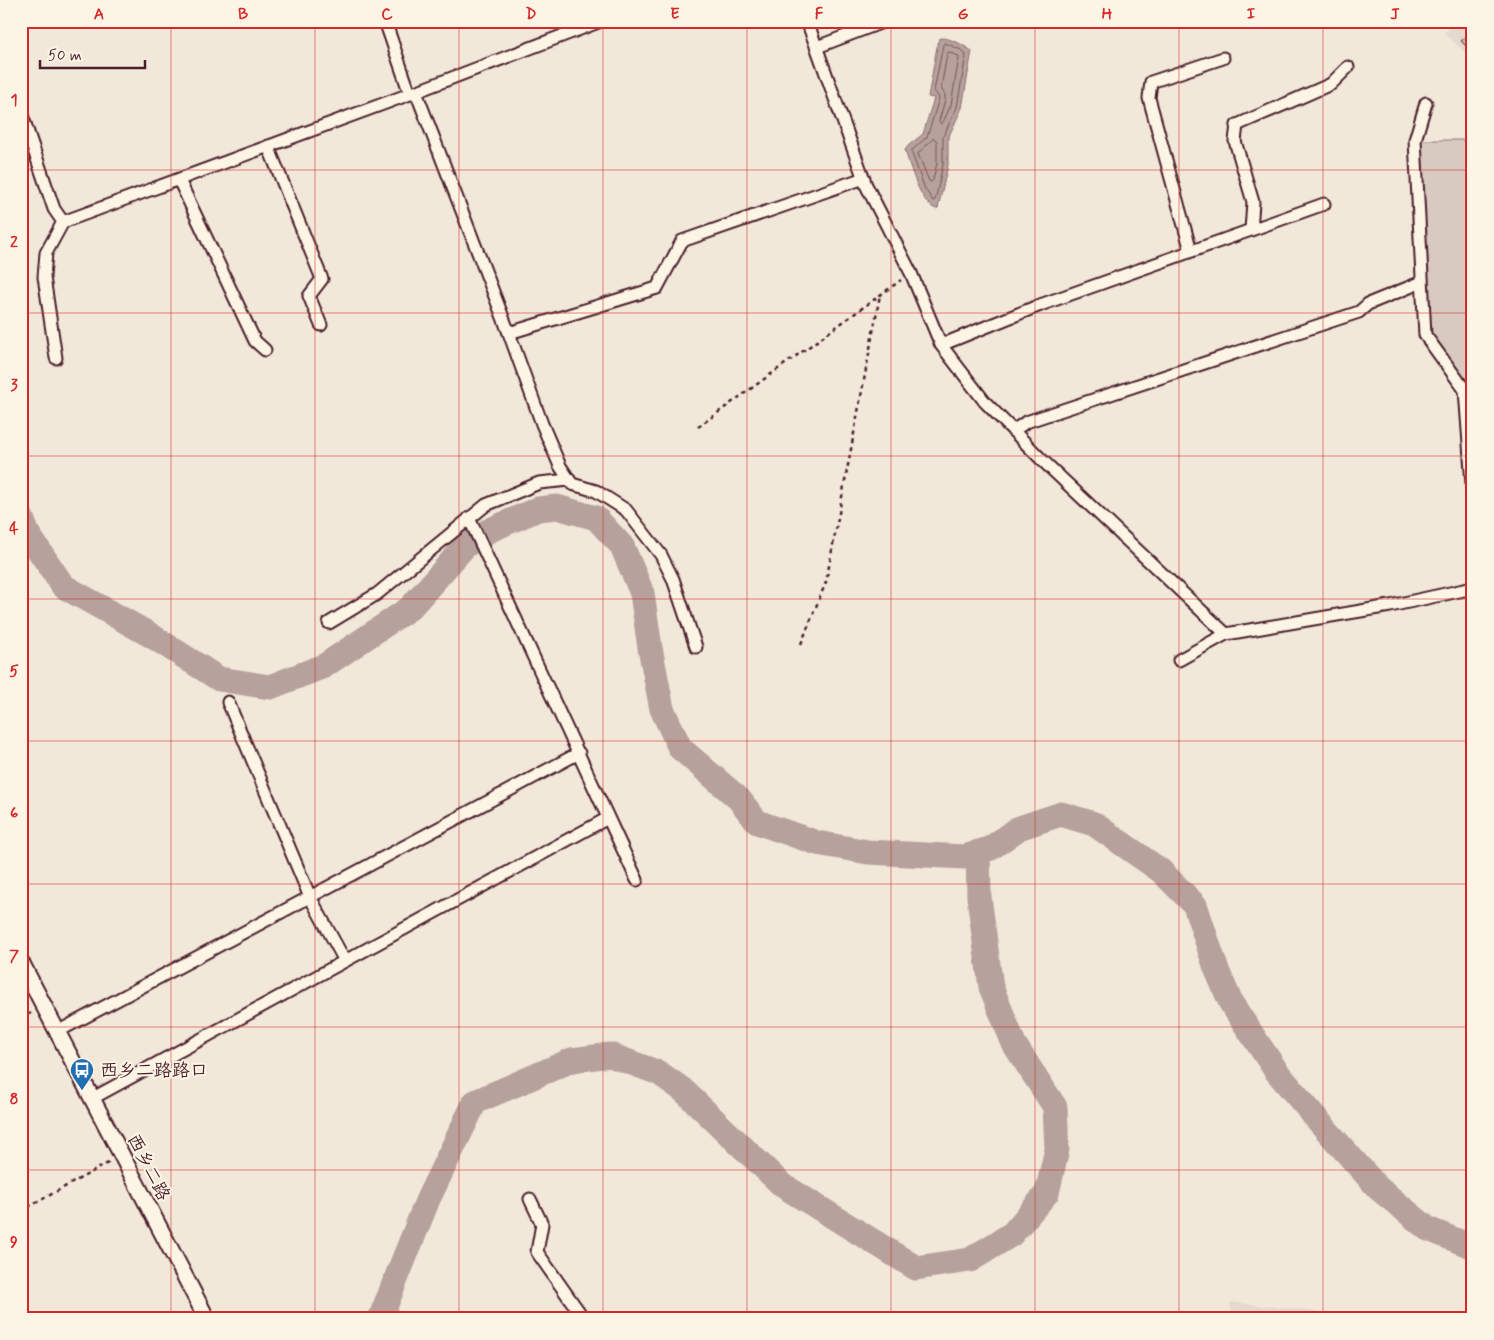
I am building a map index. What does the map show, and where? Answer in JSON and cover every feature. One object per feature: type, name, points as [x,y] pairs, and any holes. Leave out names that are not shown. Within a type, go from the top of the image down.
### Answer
[{"type":"street","points":[[386,21],[560,466],[572,484],[596,491],[626,510],[661,555],[673,579],[696,647]]},
{"type":"street","points":[[56,358],[44,277],[46,253],[63,222],[413,93],[601,21]]},
{"type":"street","points":[[806,21],[864,178],[910,274],[941,346],[985,402],[1013,431],[1226,634]]},
{"type":"street","points":[[817,47],[885,21]]},
{"type":"street","points":[[1191,251],[1149,98],[1151,82],[1223,58]]},
{"type":"street","points":[[1251,230],[1253,202],[1236,141],[1237,125],[1331,84],[1348,67]]},
{"type":"street","points":[[1426,103],[1415,140],[1425,335],[1465,390],[1473,498]]},
{"type":"street","points":[[21,112],[54,209],[63,222]]},
{"type":"street","points":[[268,146],[322,279],[309,296],[321,325]]},
{"type":"street","points":[[509,333],[657,288],[682,241],[864,178]]},
{"type":"street","points":[[179,180],[255,341],[265,350]]},
{"type":"street","points":[[941,346],[1043,304],[1324,204]]},
{"type":"street","points":[[1013,431],[1026,422],[1359,312],[1368,304],[1422,282]]},
{"type":"street","points":[[329,623],[377,594],[486,505],[539,483],[569,480]]},
{"type":"street","points":[[469,518],[637,880]]},
{"type":"street","points":[[1179,660],[1226,634],[1390,606],[1473,588]]},
{"type":"street","points":[[228,702],[310,897],[345,961]]},
{"type":"street","points":[[57,1032],[579,753]]},
{"type":"street","points":[[93,1098],[608,818]]},
{"type":"street","name":"西乡二路","points":[[21,962],[207,1319]]},
{"type":"street","points":[[530,1199],[542,1224],[537,1252],[584,1319]]},
{"type":"path","points":[[698,427],[910,274]]},
{"type":"path","points":[[801,644],[826,582],[880,295]]},
{"type":"path","points":[[21,1211],[122,1155]]},
{"type":"shaded area","points":[[1456,21],[1473,21],[1473,60],[1444,33]]},
{"type":"shaded area","points":[[1415,140],[1473,140],[1473,402],[1466,403],[1465,390],[1425,335]]},
{"type":"shaded area","points":[[1230,1302],[1381,1319],[1231,1319]]},
{"type":"water","points":[[940,38],[961,44],[972,51],[962,108],[948,138],[948,165],[938,208],[936,209],[925,200],[920,192],[905,150],[923,134],[934,98],[928,97]]},
{"type":"building","points":[[1473,30],[1473,53],[1461,41]]},
{"type":"waterway","points":[[21,516],[28,534],[63,586],[152,636],[219,679],[270,687],[324,666],[410,608],[465,546],[488,531],[538,509],[557,507],[596,518],[622,546],[642,593],[662,709],[680,748],[739,799],[757,822],[817,843],[868,852],[965,857],[991,848],[1019,828],[1061,814],[1094,824],[1161,871],[1195,905],[1216,968],[1231,1003],[1277,1072],[1378,1188],[1428,1229],[1473,1247]]},
{"type":"waterway","points":[[380,1319],[428,1199],[475,1102],[572,1060],[610,1055],[659,1073],[683,1090],[782,1185],[916,1268],[970,1260],[1012,1234],[1047,1193],[1057,1149],[1055,1107],[1014,1044],[991,987],[979,897],[978,852]]},
{"type":"place","name":"西乡二路路口","points":[[82,1091]]}]
